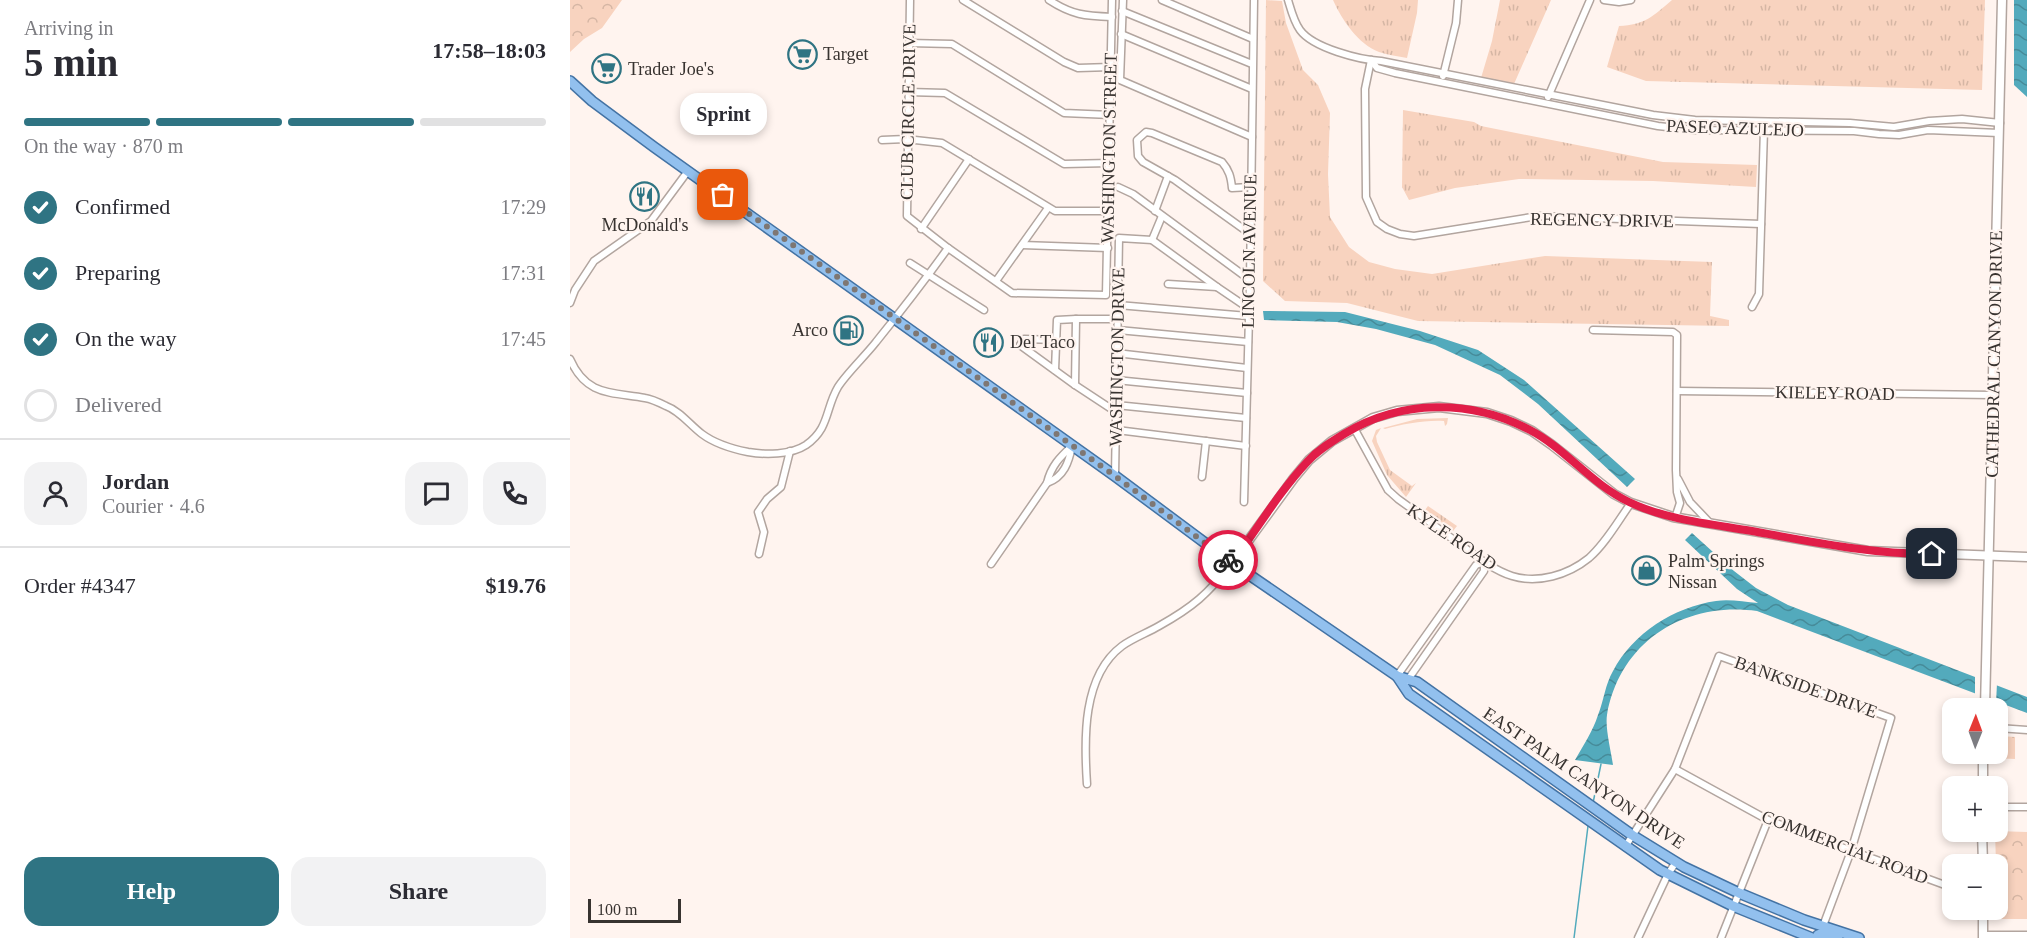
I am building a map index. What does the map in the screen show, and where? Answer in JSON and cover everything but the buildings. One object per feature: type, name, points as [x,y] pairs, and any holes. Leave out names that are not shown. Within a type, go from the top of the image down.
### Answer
[{"type":"main road","name":"CATHEDRAL CANYON DRIVE","points":[[1985,698],[2002,0]]},
{"type":"main road","name":"EAST PALM CANYON DRIVE","points":[[570,81],[592,101],[688,171],[1115,476],[1232,563],[1398,676],[1406,683],[1409,694],[1625,847],[1668,874],[1733,906],[1812,938]]},
{"type":"main road","points":[[1232,563],[1309,460],[1332,441],[1372,418],[1396,411],[1419,408],[1459,408],[1487,412],[1532,432],[1597,483],[1630,503],[1675,518],[1868,551],[2027,556]]},
{"type":"main road","name":"EAST PALM CANYON DRIVE","points":[[1406,683],[1418,682],[1632,836],[1676,862],[1738,893],[1856,938]]},
{"type":"main road","points":[[1983,920],[1984,937]]},
{"type":"main road","points":[[1817,938],[1823,933],[1838,938]]},
{"type":"street","name":"CLUB CIRCLE DRIVE","points":[[910,0],[906,139],[907,216],[921,229],[1012,292],[1106,295]]},
{"type":"street","points":[[963,0],[1064,62],[1078,68],[1111,67]]},
{"type":"street","points":[[1049,0],[1080,16],[1112,17]]},
{"type":"street","name":"WASHINGTON STREET","points":[[1106,295],[1112,0]]},
{"type":"street","points":[[1123,0],[1120,80],[1252,137]]},
{"type":"street","points":[[1162,0],[1253,39]]},
{"type":"street","name":"LINCOLN AVENUE","points":[[1244,502],[1254,0]]},
{"type":"street","name":"PASEO AZULEJO","points":[[1288,0],[1299,30],[1308,39],[1322,46],[1371,60],[1662,117],[1695,120],[1850,123],[1894,127],[1929,121],[1962,119],[2000,123]]},
{"type":"street","points":[[1442,82],[1456,23],[1458,0]]},
{"type":"street","points":[[1546,103],[1590,0]]},
{"type":"street","points":[[1604,0],[1619,2],[1632,0]]},
{"type":"street","points":[[1122,10],[1252,64]]},
{"type":"street","points":[[1121,34],[1252,89]]},
{"type":"street","points":[[909,43],[952,44],[1064,113],[1111,115]]},
{"type":"street","name":"PASEO AZULEJO","points":[[1371,60],[1377,68],[1658,126],[1694,130],[1854,131],[1879,135],[1899,135],[1928,130],[2000,133]]},
{"type":"street","name":"REGENCY DRIVE","points":[[1371,60],[1364,99],[1367,137],[1366,197],[1377,222],[1393,232],[1414,236],[1538,216],[1761,224]]},
{"type":"street","points":[[908,92],[945,93],[1064,164],[1110,163]]},
{"type":"street","points":[[1752,307],[1759,294],[1764,122]]},
{"type":"street","points":[[1250,187],[1232,188],[1231,178],[1222,162],[1152,133],[1146,132],[1137,140],[1138,156],[1143,162],[1168,176],[1250,232]]},
{"type":"street","points":[[882,140],[942,142],[1048,208],[1060,211],[1108,211]]},
{"type":"street","points":[[921,229],[969,159]]},
{"type":"street","points":[[570,303],[575,290],[594,261],[651,221],[688,171]]},
{"type":"street","points":[[1155,211],[1168,176]]},
{"type":"street","points":[[1118,187],[1133,194],[1250,280]]},
{"type":"street","points":[[996,281],[1048,208]]},
{"type":"street","points":[[1162,216],[1152,240],[1248,308]]},
{"type":"street","name":"WASHINGTON DRIVE","points":[[1115,476],[1119,238],[1152,240]]},
{"type":"street","points":[[1022,245],[1108,248]]},
{"type":"street","points":[[570,359],[579,375],[594,387],[613,394],[647,398],[671,408],[702,435],[723,445],[749,452],[782,453],[790,451],[804,446],[817,435],[826,423],[838,386],[895,319],[948,248]]},
{"type":"street","points":[[910,263],[984,310]]},
{"type":"street","points":[[1168,284],[1217,287]]},
{"type":"street","points":[[1119,305],[1248,316]]},
{"type":"street","points":[[1075,385],[1076,319]]},
{"type":"street","points":[[1055,370],[1057,320],[1118,319]]},
{"type":"street","points":[[1119,330],[1248,342]]},
{"type":"street","points":[[1593,330],[1676,333],[1676,476],[1680,503],[1675,518]]},
{"type":"street","points":[[1056,340],[1024,339],[1020,345],[1075,385],[1116,409],[1246,418]]},
{"type":"street","points":[[1116,353],[1247,368]]},
{"type":"street","points":[[1116,380],[1247,393]]},
{"type":"street","name":"KIELEY ROAD","points":[[1677,391],[1993,395]]},
{"type":"street","name":"KYLE ROAD","points":[[1354,428],[1388,490],[1484,562],[1512,576],[1536,578],[1557,576],[1589,558],[1630,503]]},
{"type":"street","points":[[1117,430],[1246,446]]},
{"type":"street","points":[[1203,477],[1206,441]]},
{"type":"street","points":[[1047,483],[1058,478],[1069,462],[1072,446]]},
{"type":"street","points":[[991,564],[1047,483],[1050,471],[1072,446]]},
{"type":"street","points":[[759,554],[764,532],[758,512],[767,499],[781,488],[790,451]]},
{"type":"street","points":[[1676,476],[1690,502],[1711,524]]},
{"type":"street","points":[[1398,676],[1476,565],[1484,562],[1484,571],[1406,683]]},
{"type":"street","points":[[1087,784],[1085,748],[1088,714],[1096,683],[1106,663],[1122,646],[1198,602],[1212,589],[1232,563]]},
{"type":"street","name":"BANKSIDE DRIVE","points":[[1625,847],[1675,769],[1719,656],[1891,718],[1851,851]]},
{"type":"street","points":[[2008,729],[2027,730]]},
{"type":"street","name":"COMMERCIAL ROAD","points":[[1675,769],[1768,820],[1942,884]]},
{"type":"street","points":[[2008,807],[2027,807]]},
{"type":"street","points":[[1721,938],[1768,820]]},
{"type":"street","points":[[1823,926],[1851,851]]},
{"type":"street","points":[[1638,938],[1676,862]]},
{"type":"street","points":[[1984,937],[2027,935]]},
{"type":"green space","points":[[570,0],[622,0],[602,28],[584,39],[570,52]]},
{"type":"green space","points":[[1266,0],[1282,1],[1286,23],[1303,70],[1318,85],[1330,113],[1328,174],[1330,217],[1349,247],[1369,262],[1395,269],[1432,274],[1545,256],[1712,262],[1710,316],[1729,320],[1729,326],[1418,321],[1347,303],[1285,301],[1263,281]]},
{"type":"green space","points":[[1333,0],[1418,0],[1407,58],[1379,52],[1364,43],[1346,23]]},
{"type":"green space","points":[[1500,0],[1551,0],[1514,84],[1481,78],[1492,41]]},
{"type":"green space","points":[[1672,0],[1985,0],[1982,90],[1646,81],[1607,67],[1619,26],[1642,22]]},
{"type":"green space","points":[[1403,110],[1474,122],[1481,126],[1663,162],[1757,165],[1756,187],[1653,181],[1519,179],[1455,188],[1409,200],[1402,187]]},
{"type":"green space","points":[[1448,418],[1445,426],[1444,421],[1437,421],[1383,428],[1417,419]]},
{"type":"green space","points":[[1381,428],[1376,436],[1377,442],[1390,470],[1412,486],[1416,483],[1406,497],[1387,475],[1372,441],[1376,430]]},
{"type":"green space","points":[[1428,506],[1457,526],[1453,531],[1425,510]]},
{"type":"green space","points":[[2008,737],[2015,737],[2015,759],[2008,759]]},
{"type":"green space","points":[[2008,831],[2027,832],[2027,919],[2008,919],[2008,854],[1996,854],[1995,842],[2008,842]]},
{"type":"water","points":[[2014,0],[2027,0],[2027,97],[2014,85]]},
{"type":"water","points":[[1263,311],[1345,312],[1420,331],[1478,350],[1524,380],[1635,479],[1627,487],[1538,404],[1500,375],[1435,345],[1376,329],[1337,322],[1264,320]]},
{"type":"water","points":[[1692,533],[1756,588],[1788,605],[2027,697],[2027,713],[2008,706],[2008,698],[1987,698],[1757,611],[1730,610],[1705,613],[1681,620],[1660,631],[1641,647],[1626,666],[1614,689],[1607,715],[1607,733],[1613,765],[1575,760],[1593,727],[1613,671],[1621,657],[1643,634],[1670,616],[1700,604],[1726,600],[1758,603],[1737,589],[1685,540]]},
{"type":"pier","points":[[1975,675],[1997,683],[1996,698],[1975,696]]},
{"type":"waterway","points":[[1593,803],[1601,764]]},
{"type":"waterway","points":[[1574,938],[1588,826]]},
{"type":"way so far","points":[[723,195],[1187,528],[1228,560]]},
{"type":"place","name":"Target","points":[[802,54]]},
{"type":"place","name":"Trader Joe's","points":[[607,69]]},
{"type":"place","name":"Sprint","points":[[723,195]]},
{"type":"place","name":"McDonald's","points":[[645,196]]},
{"type":"place","name":"Arco","points":[[849,330]]},
{"type":"place","name":"Del Taco","points":[[989,342]]},
{"type":"place","name":"Palm Springs Nissan","points":[[1647,571]]},
{"type":"route","points":[[1228,560],[1232,563],[1294,478],[1309,460],[1332,441],[1372,418],[1396,411],[1439,407],[1487,412],[1511,421],[1552,445],[1597,483],[1614,494],[1630,503],[1673,518],[1868,551],[1932,554]]}]
